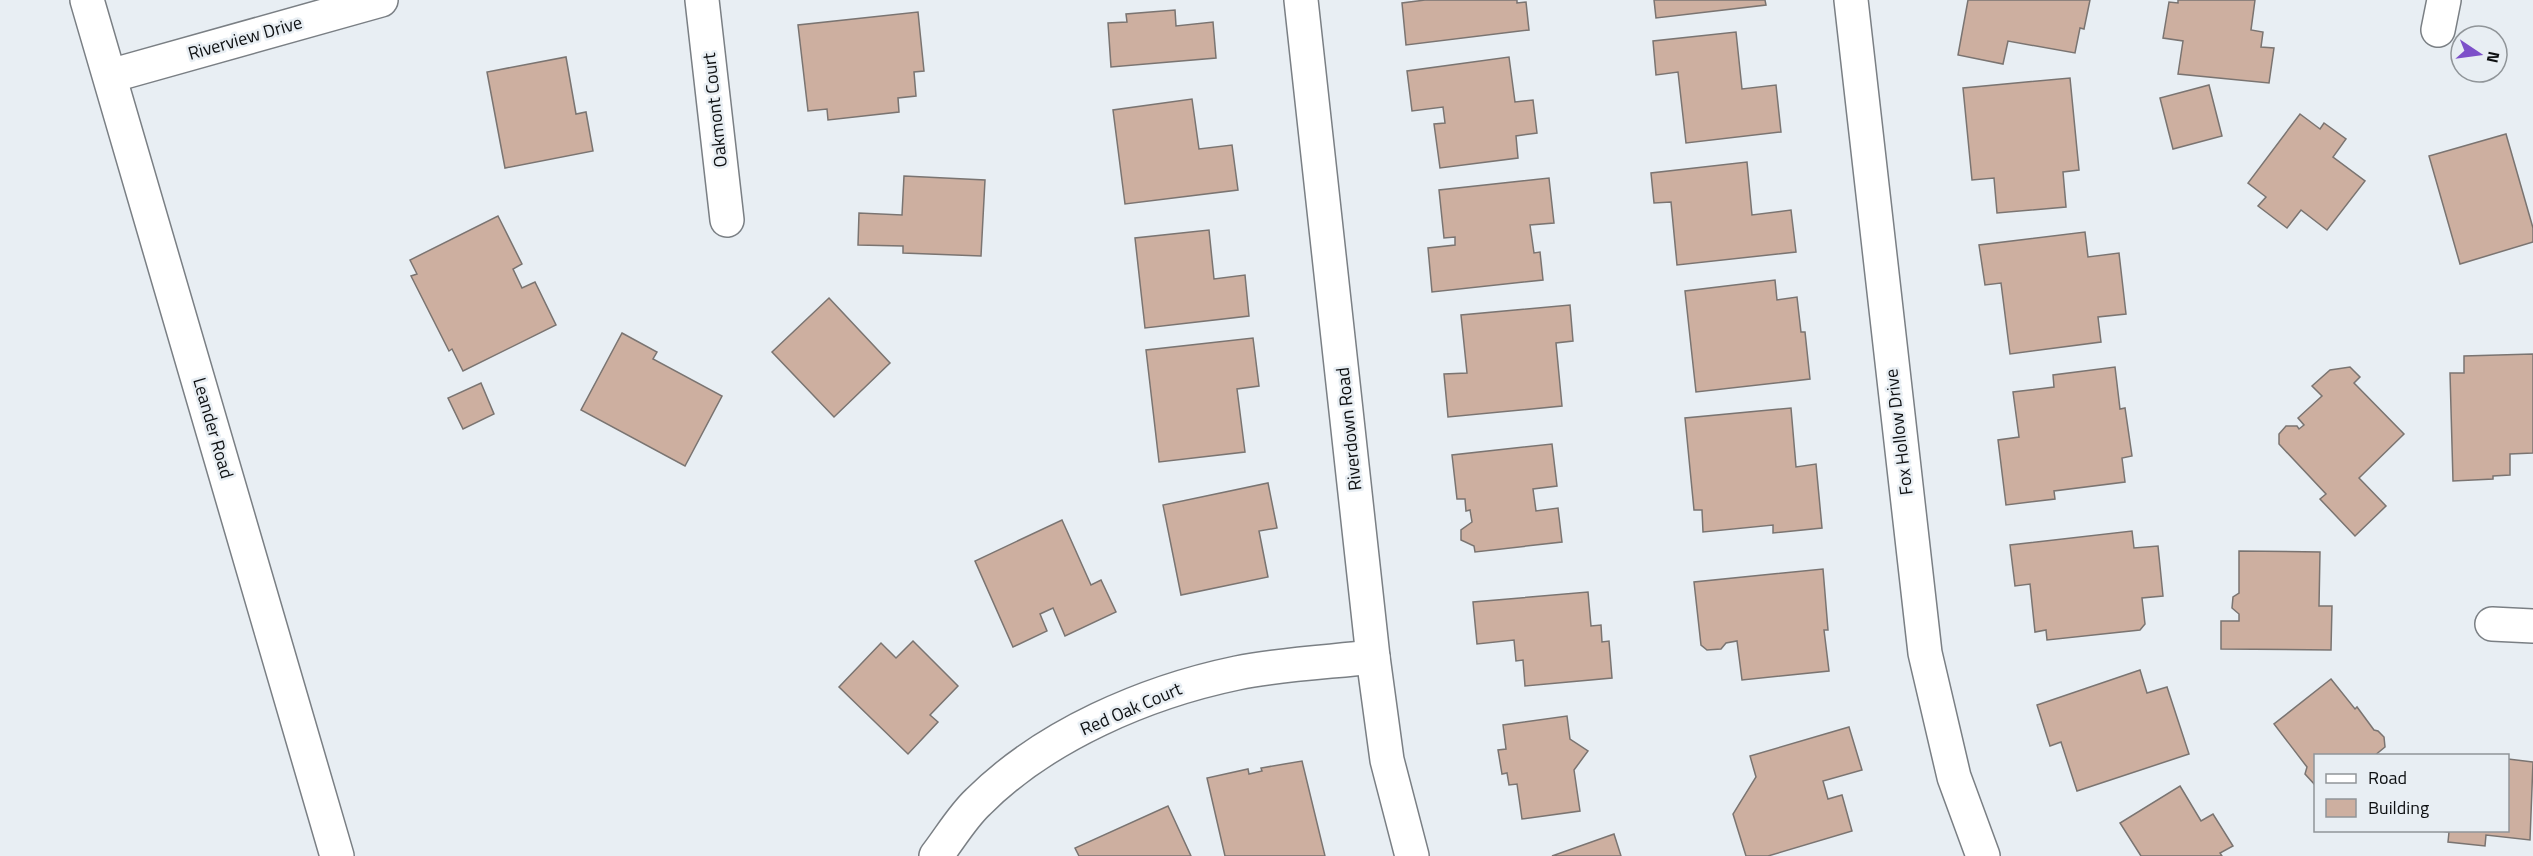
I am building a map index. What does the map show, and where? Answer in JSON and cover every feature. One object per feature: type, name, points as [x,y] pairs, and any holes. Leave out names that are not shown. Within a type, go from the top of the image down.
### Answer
[{"type":"street","name":"Leander Road","points":[[87,0],[337,856]]},
{"type":"street","name":"Riverview Drive","points":[[110,76],[381,0]]},
{"type":"street","name":"Oakmont Court","points":[[702,0],[727,220]]},
{"type":"street","name":"Riverdown Road","points":[[1301,0],[1373,657],[1387,760],[1412,856]]},
{"type":"street","name":"Fox Hollow Drive","points":[[1851,0],[1925,653],[1954,777],[1983,856]]},
{"type":"street","points":[[2492,624],[2533,626]]},
{"type":"street","name":"Red Oak Court","points":[[936,856],[978,802],[1035,756],[1098,719],[1166,690],[1239,672],[1373,657]]},
{"type":"building","points":[[1425,0],[1517,0],[1517,3],[1526,2],[1529,30],[1406,45],[1402,3]]},
{"type":"building","points":[[1654,0],[1765,0],[1766,5],[1656,18]]},
{"type":"building","points":[[1968,0],[2090,0],[2084,29],[2080,28],[2075,53],[2008,41],[2003,64],[1958,55]]},
{"type":"building","points":[[2178,0],[2255,0],[2251,30],[2263,32],[2261,47],[2274,48],[2269,83],[2178,74],[2183,41],[2163,38],[2169,2],[2178,3]]},
{"type":"building","points":[[1175,10],[1176,26],[1213,22],[1216,58],[1111,67],[1108,23],[1127,22],[1126,14]]},
{"type":"building","points":[[918,12],[924,71],[914,72],[916,96],[898,98],[899,112],[828,120],[827,109],[808,111],[798,25]]},
{"type":"building","points":[[1736,32],[1742,89],[1776,85],[1781,132],[1686,143],[1678,72],[1656,75],[1653,41]]},
{"type":"building","points":[[566,57],[576,114],[586,112],[593,151],[505,168],[487,72]]},
{"type":"building","points":[[1509,57],[1515,102],[1533,100],[1537,133],[1516,136],[1518,158],[1440,168],[1434,124],[1445,123],[1443,107],[1412,111],[1407,71]]},
{"type":"building","points":[[2070,78],[2079,170],[2063,172],[2066,207],[1997,213],[1994,178],[1972,180],[1963,88]]},
{"type":"building","points":[[2209,85],[2222,136],[2173,149],[2160,98]]},
{"type":"building","points":[[1192,99],[1199,149],[1232,145],[1238,190],[1125,204],[1113,110]]},
{"type":"building","points":[[2300,114],[2320,129],[2324,123],[2346,139],[2333,157],[2365,181],[2327,230],[2301,210],[2287,228],[2258,206],[2266,197],[2248,183]]},
{"type":"building","points":[[2506,134],[2533,228],[2533,242],[2460,264],[2429,156]]},
{"type":"building","points":[[1747,162],[1752,215],[1791,210],[1796,252],[1677,265],[1671,202],[1654,203],[1651,173]]},
{"type":"building","points":[[904,176],[985,180],[981,256],[903,253],[903,246],[858,245],[859,213],[902,215]]},
{"type":"building","points":[[1549,178],[1554,223],[1530,225],[1534,253],[1540,252],[1543,280],[1432,292],[1428,248],[1455,245],[1455,237],[1444,238],[1439,190]]},
{"type":"building","points":[[498,216],[522,264],[513,269],[522,288],[535,282],[556,325],[463,371],[452,349],[449,351],[411,276],[417,274],[410,260]]},
{"type":"building","points":[[1209,230],[1214,279],[1245,275],[1249,316],[1145,328],[1135,238]]},
{"type":"building","points":[[2085,232],[2088,257],[2119,253],[2126,314],[2098,317],[2101,342],[2010,354],[2001,283],[1985,285],[1979,245]]},
{"type":"building","points":[[1775,280],[1777,300],[1797,297],[1801,332],[1805,332],[1810,379],[1696,392],[1685,291]]},
{"type":"building","points":[[829,298],[890,363],[834,417],[772,352]]},
{"type":"building","points":[[1570,305],[1573,341],[1556,343],[1562,406],[1448,417],[1444,374],[1467,373],[1461,315]]},
{"type":"building","points":[[622,333],[657,352],[653,359],[722,396],[685,466],[581,410]]},
{"type":"building","points":[[1253,338],[1259,386],[1237,389],[1245,452],[1159,462],[1146,350]]},
{"type":"building","points":[[2533,354],[2533,453],[2510,454],[2510,475],[2493,476],[2493,479],[2453,481],[2450,373],[2464,373],[2464,356]]},
{"type":"building","points":[[2115,367],[2120,409],[2125,408],[2132,456],[2122,458],[2125,482],[2054,491],[2055,499],[2006,505],[1998,440],[2019,437],[2013,392],[2054,387],[2053,375]]},
{"type":"building","points":[[2350,367],[2360,377],[2354,383],[2404,434],[2359,478],[2386,506],[2355,536],[2320,499],[2326,494],[2279,444],[2279,434],[2286,426],[2297,426],[2299,429],[2304,425],[2298,418],[2322,396],[2312,386],[2330,370]]},
{"type":"building","points":[[481,383],[494,414],[463,429],[448,398]]},
{"type":"building","points":[[1791,408],[1796,467],[1816,464],[1822,528],[1773,533],[1773,525],[1703,532],[1702,510],[1694,510],[1685,418]]},
{"type":"building","points":[[1552,444],[1557,486],[1533,489],[1536,511],[1558,508],[1562,542],[1475,552],[1474,546],[1461,540],[1461,530],[1472,522],[1470,510],[1466,511],[1465,499],[1457,499],[1452,455]]},
{"type":"building","points":[[1268,483],[1277,528],[1259,531],[1268,577],[1181,595],[1163,505]]},
{"type":"building","points":[[1062,520],[1091,585],[1101,580],[1116,612],[1065,636],[1053,608],[1040,614],[1047,631],[1013,647],[975,561]]},
{"type":"building","points":[[2132,531],[2134,548],[2158,546],[2163,596],[2142,598],[2145,624],[2140,630],[2047,640],[2046,630],[2035,632],[2030,584],[2015,586],[2010,545]]},
{"type":"building","points":[[2239,551],[2320,552],[2319,606],[2332,606],[2331,650],[2221,649],[2221,621],[2239,621],[2239,614],[2232,608],[2233,597],[2239,593]]},
{"type":"building","points":[[1823,569],[1828,630],[1824,630],[1829,671],[1742,680],[1737,641],[1726,643],[1721,649],[1707,650],[1701,645],[1694,582]]},
{"type":"building","points":[[1588,592],[1591,626],[1601,625],[1602,642],[1609,641],[1612,678],[1525,686],[1523,660],[1516,661],[1514,640],[1477,644],[1473,602]]},
{"type":"building","points":[[913,641],[958,686],[930,715],[938,722],[908,754],[839,687],[881,643],[896,658]]},
{"type":"building","points":[[2140,670],[2147,693],[2167,687],[2189,754],[2077,791],[2061,742],[2050,746],[2037,705]]},
{"type":"building","points":[[2331,679],[2355,709],[2357,707],[2374,730],[2384,737],[2385,747],[2376,754],[2314,754],[2314,784],[2305,774],[2307,767],[2274,724]]},
{"type":"building","points":[[1567,716],[1570,739],[1588,751],[1574,770],[1580,811],[1522,819],[1517,784],[1509,785],[1507,773],[1502,774],[1498,750],[1506,749],[1503,725]]},
{"type":"building","points":[[1849,727],[1862,770],[1823,781],[1828,799],[1842,795],[1852,831],[1768,856],[1746,856],[1733,814],[1756,777],[1750,756]]},
{"type":"building","points":[[2509,759],[2533,762],[2530,840],[2486,835],[2485,846],[2448,842],[2449,832],[2509,832]]},
{"type":"building","points":[[1302,761],[1325,856],[1225,856],[1207,778],[1248,769],[1249,774],[1262,771],[1261,768]]},
{"type":"building","points":[[2180,786],[2201,821],[2213,814],[2233,846],[2220,853],[2222,856],[2141,856],[2120,823]]},
{"type":"building","points":[[1168,806],[1191,856],[1079,856],[1075,848]]},
{"type":"building","points":[[1614,834],[1621,856],[1552,856]]}]
